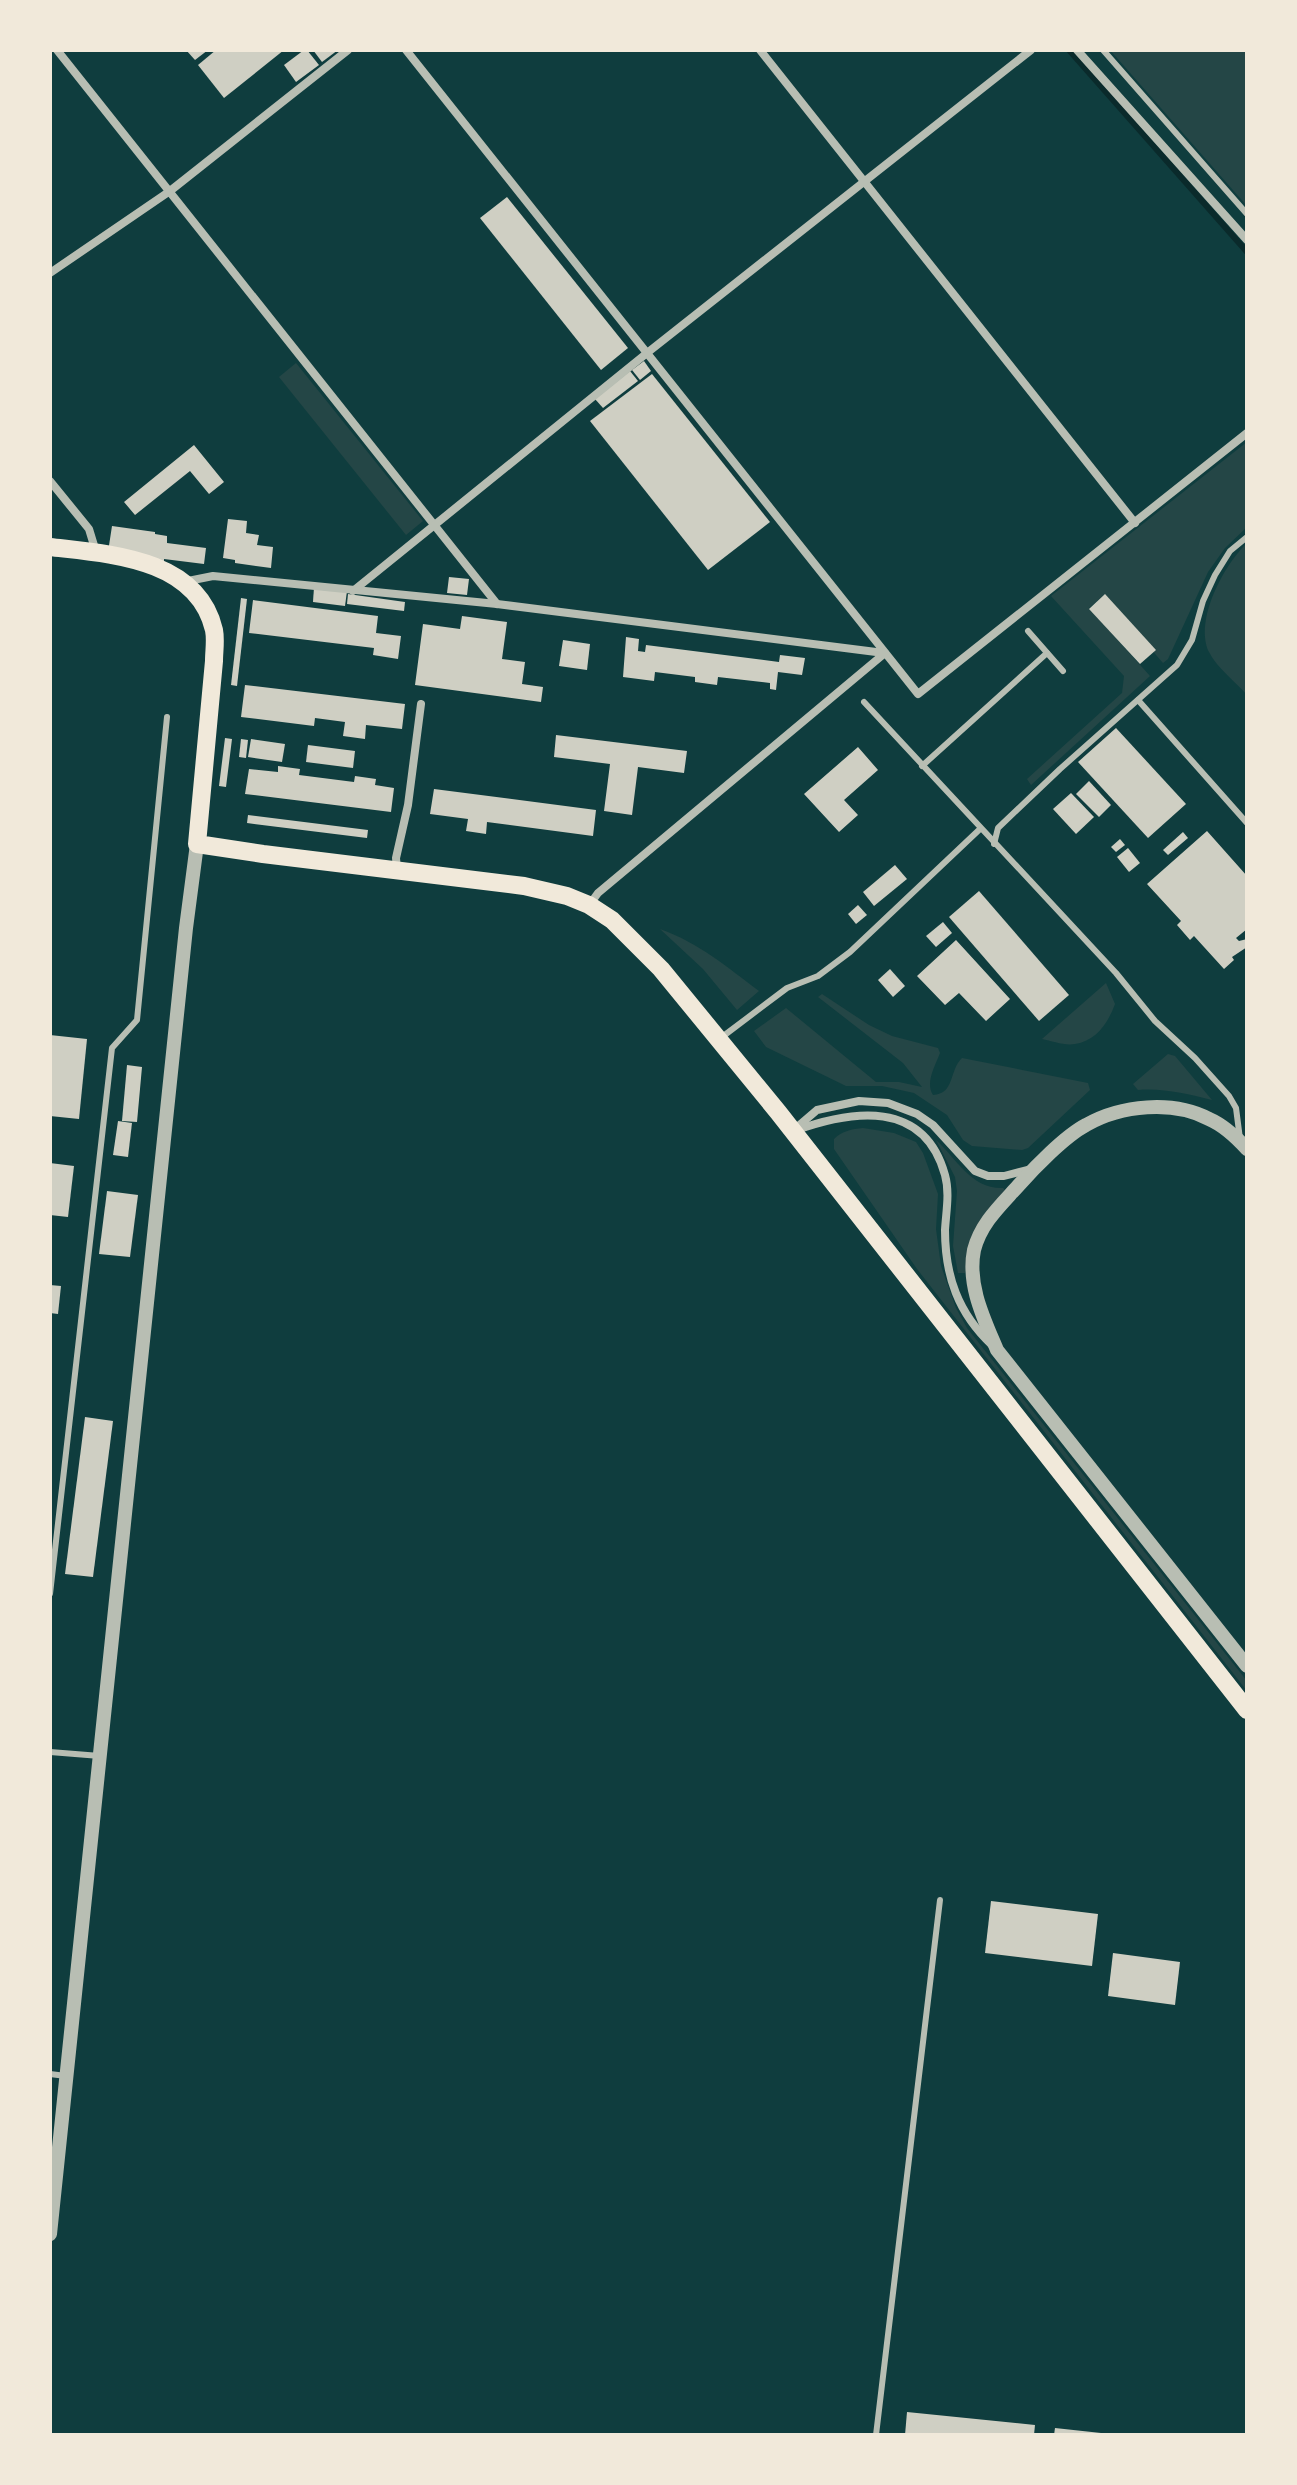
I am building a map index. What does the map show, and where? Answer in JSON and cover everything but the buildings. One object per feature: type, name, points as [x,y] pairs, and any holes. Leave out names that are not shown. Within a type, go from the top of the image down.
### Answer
[{"type":"main road","points":[[50,547],[146,562],[182,582],[198,597],[209,615],[215,633],[197,844],[524,886],[567,896],[589,905],[612,920],[719,1039],[793,1131],[1247,1710]]},
{"type":"street","points":[[57,50],[497,604]]},
{"type":"street","points":[[50,273],[170,191],[348,50]]},
{"type":"street","points":[[406,50],[918,694],[1247,433]]},
{"type":"street","points":[[760,50],[1135,523]]},
{"type":"street","points":[[353,591],[647,353],[1031,50]]},
{"type":"street","points":[[1077,50],[1247,240]]},
{"type":"street","points":[[50,481],[89,529],[96,553]]},
{"type":"street","points":[[182,582],[213,576],[497,604],[885,653]]},
{"type":"street","points":[[589,905],[598,893],[885,653]]},
{"type":"street","points":[[397,869],[396,858],[408,805],[421,704]]},
{"type":"street","points":[[50,2234],[197,844]]},
{"type":"street","points":[[793,1131],[817,1110],[859,1101],[888,1103],[917,1114],[933,1125],[975,1171],[988,1176],[1004,1176],[1034,1169]]},
{"type":"street","points":[[997,1350],[977,1299],[972,1276],[979,1234],[1034,1169],[1084,1125],[1129,1109],[1172,1109],[1197,1113],[1212,1120],[1244,1146]]},
{"type":"street","points":[[793,1131],[823,1120],[861,1114],[897,1120],[925,1138],[938,1157],[946,1177],[946,1247],[953,1285],[973,1327],[997,1350],[1247,1666]]},
{"type":"lane","points":[[1103,50],[1247,214]]},
{"type":"lane","points":[[994,844],[998,828],[1177,665],[1192,640],[1203,601],[1215,575],[1230,551],[1247,537]]},
{"type":"lane","points":[[1028,631],[1063,671]]},
{"type":"lane","points":[[922,766],[1047,653]]},
{"type":"lane","points":[[1138,700],[1247,823]]},
{"type":"lane","points":[[864,702],[1116,973],[1155,1021],[1195,1058],[1229,1096],[1236,1108],[1244,1146]]},
{"type":"lane","points":[[50,1594],[112,1048],[137,1020],[167,717]]},
{"type":"lane","points":[[719,1039],[787,988],[818,976],[850,952],[980,829]]},
{"type":"lane","points":[[50,1752],[100,1756]]},
{"type":"lane","points":[[876,2435],[940,1900]]},
{"type":"lane","points":[[50,2074],[66,2076]]},
{"type":"shaded area","points":[[1110,50],[1246,50],[1247,206]]},
{"type":"shaded area","points":[[296,363],[423,521],[406,535],[279,377]]},
{"type":"shaded area","points":[[1247,442],[1247,527],[1225,548],[1208,572],[1168,659],[1163,663],[1104,595],[1089,608],[1150,676],[1031,785],[1027,779],[1122,693],[1124,676],[1051,596]]},
{"type":"shaded area","points":[[1247,543],[1247,695],[1212,658],[1205,639],[1205,625],[1208,609],[1221,579]]},
{"type":"shaded area","points":[[660,929],[700,948],[759,991],[737,1010],[703,969]]},
{"type":"shaded area","points":[[1106,983],[1115,1004],[1109,1018],[1095,1035],[1071,1044],[1042,1039]]},
{"type":"shaded area","points":[[822,994],[869,1025],[892,1036],[938,1048],[940,1053],[930,1080],[933,1095],[945,1090],[962,1058],[1088,1083],[1090,1090],[1028,1148],[972,1146],[963,1140],[947,1115],[914,1093],[882,1086],[846,1086],[766,1047],[754,1031],[786,1008],[876,1082],[899,1082],[922,1087],[903,1063],[818,997]]},
{"type":"shaded area","points":[[1168,1054],[1175,1056],[1212,1100],[1166,1091],[1138,1090],[1133,1084]]},
{"type":"shaded area","points":[[863,1128],[894,1133],[916,1142],[938,1194],[936,1229],[941,1266],[956,1308],[967,1328],[1247,1681],[1247,1691],[917,1269],[834,1149],[837,1136]]},
{"type":"shaded area","points":[[936,1140],[973,1178],[1006,1191],[977,1228],[965,1273],[958,1273],[953,1246],[957,1191],[955,1177]]},
{"type":"waterway","points":[[1069,50],[1247,252]]}]
